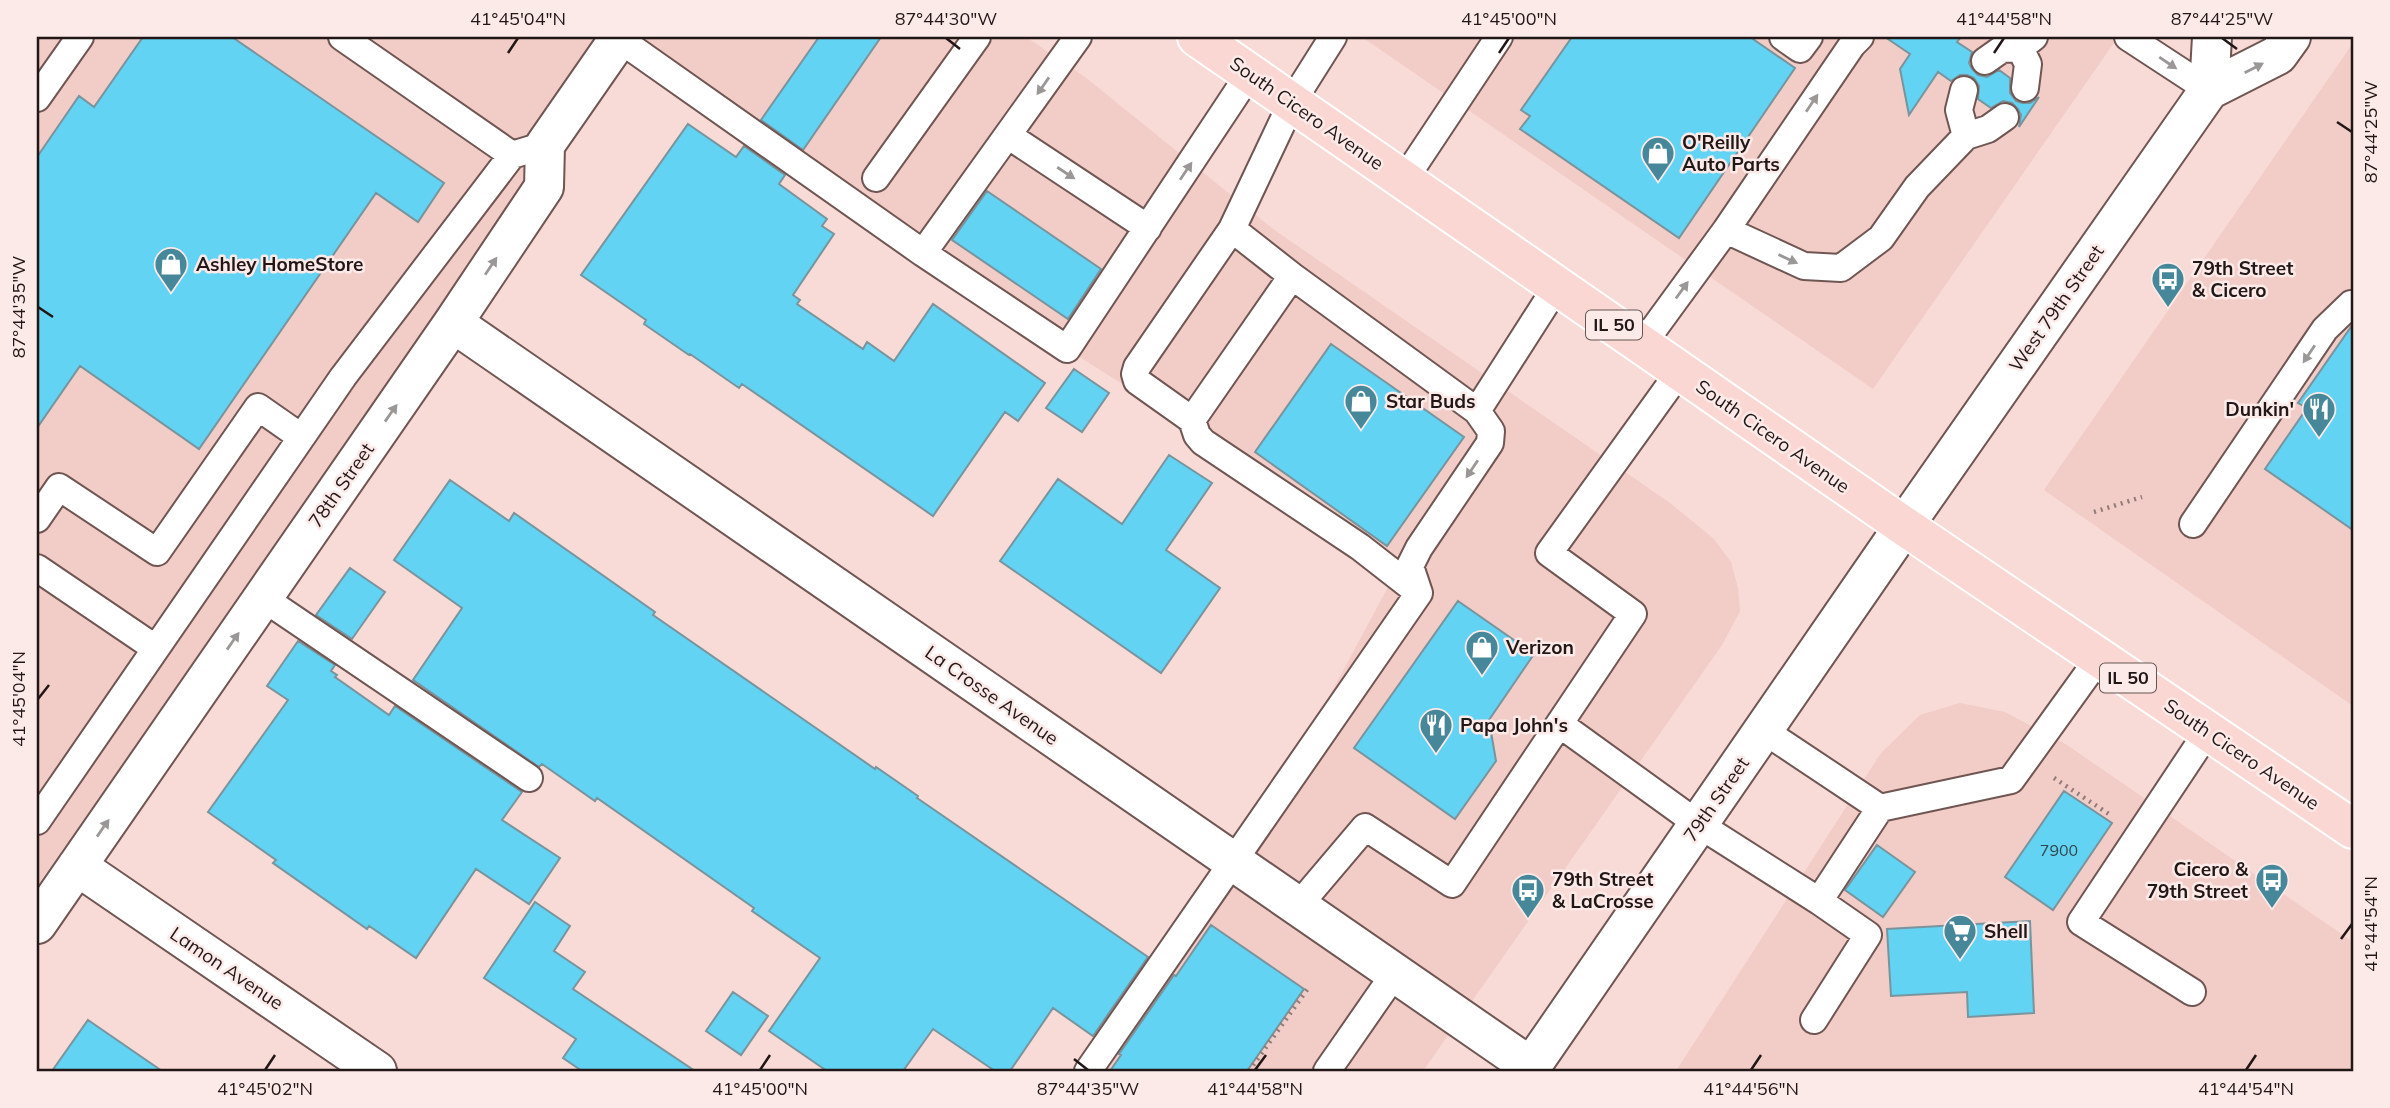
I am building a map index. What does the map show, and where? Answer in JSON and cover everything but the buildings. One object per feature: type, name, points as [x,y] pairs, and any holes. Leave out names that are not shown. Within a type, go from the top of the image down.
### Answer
[{"type":"main road","name":"South Cicero Avenue","points":[[1197,37],[1904,526],[2353,829]]},
{"type":"street","points":[[2209,90],[2212,37]]},
{"type":"street","name":"West 79th Street","points":[[1904,526],[2209,90],[2278,55],[2291,37]]},
{"type":"street","points":[[529,150],[620,38]]},
{"type":"street","name":"78th Street","points":[[37,924],[453,323],[544,187],[529,150]]},
{"type":"street","name":"La Crosse Avenue","points":[[453,323],[1395,973],[1529,1069]]},
{"type":"street","name":"79th Street","points":[[1529,1069],[1904,526]]},
{"type":"street","name":"Lamon Avenue","points":[[77,866],[377,1071]]},
{"type":"lane","points":[[37,98],[80,37]]},
{"type":"lane","points":[[37,821],[343,377],[529,150],[342,37]]},
{"type":"lane","points":[[876,178],[977,37]]},
{"type":"lane","points":[[923,253],[1078,37]]},
{"type":"lane","points":[[1333,37],[1292,102],[1231,229],[1137,367],[1135,374],[1137,381],[1192,420],[1197,435],[1203,442],[1360,547],[1419,593]]},
{"type":"lane","points":[[1404,180],[1500,37]]},
{"type":"lane","points":[[1783,37],[1800,48],[1809,37]]},
{"type":"lane","points":[[1642,345],[1726,230],[1860,37]]},
{"type":"lane","points":[[2128,37],[2209,90]]},
{"type":"lane","points":[[620,38],[923,253],[1067,349],[1250,73]]},
{"type":"lane","points":[[1985,61],[2003,49],[2027,42],[2025,88]]},
{"type":"lane","points":[[1965,90],[1959,110],[1966,136]]},
{"type":"lane","points":[[1726,230],[1804,267],[1841,268],[1881,238],[1917,187],[1966,136],[1988,129],[2005,117]]},
{"type":"lane","points":[[1009,136],[1148,228]]},
{"type":"lane","points":[[1231,229],[1477,411],[1491,431],[1490,443],[1419,548],[1410,566],[1419,593]]},
{"type":"lane","points":[[1192,420],[1292,276]]},
{"type":"lane","points":[[1477,411],[1556,286]]},
{"type":"lane","points":[[2193,524],[2325,329],[2353,304]]},
{"type":"lane","points":[[1298,906],[1365,827],[1452,884],[1633,614],[1549,553],[1680,371]]},
{"type":"lane","points":[[37,519],[59,487],[156,552],[258,407],[301,437]]},
{"type":"lane","points":[[37,568],[155,648]]},
{"type":"lane","points":[[1088,1071],[1419,593]]},
{"type":"lane","points":[[262,598],[530,778]]},
{"type":"lane","points":[[1819,901],[1880,808],[2011,780],[2099,658]]},
{"type":"lane","points":[[1561,724],[1698,824],[1868,935],[1814,1020]]},
{"type":"lane","points":[[1763,730],[1880,808]]},
{"type":"lane","points":[[2192,992],[2081,922],[2208,731]]},
{"type":"lane","points":[[1328,1071],[1395,973]]},
{"type":"path","points":[[2094,512],[2142,497]]},
{"type":"path","points":[[2052,777],[2115,818]]},
{"type":"path","points":[[1250,1071],[1309,987]]},
{"type":"shaded area","points":[[37,37],[1026,37],[1085,77],[1273,229],[1670,503],[1714,539],[1731,562],[1738,588],[1740,611],[1722,645],[1423,1071],[1088,1071],[1266,814],[1402,561],[1067,349],[626,44],[37,886]]},
{"type":"shaded area","points":[[1362,37],[2118,37],[1873,389]]},
{"type":"shaded area","points":[[2353,43],[2353,706],[2044,490]]},
{"type":"shaded area","points":[[1960,703],[2005,712],[2067,745],[2353,942],[2353,1071],[1676,1071],[1881,753],[1920,715]]},
{"type":"place","name":"O'Reilly Auto Parts","points":[[1658,183]]},
{"type":"place","name":"Ashley HomeStore","points":[[171,294]]},
{"type":"place","name":"79th Street & Cicero","points":[[2168,309]]},
{"type":"place","name":"Star Buds","points":[[1361,431]]},
{"type":"place","name":"Dunkin'","points":[[2319,439]]},
{"type":"place","name":"Verizon","points":[[1482,677]]},
{"type":"place","name":"Papa John's","points":[[1436,755]]},
{"type":"place","name":"Cicero & 79th Street","points":[[2272,910]]},
{"type":"place","name":"79th Street & LaCrosse","points":[[1528,920]]},
{"type":"place","name":"Shell","points":[[1960,961]]}]
